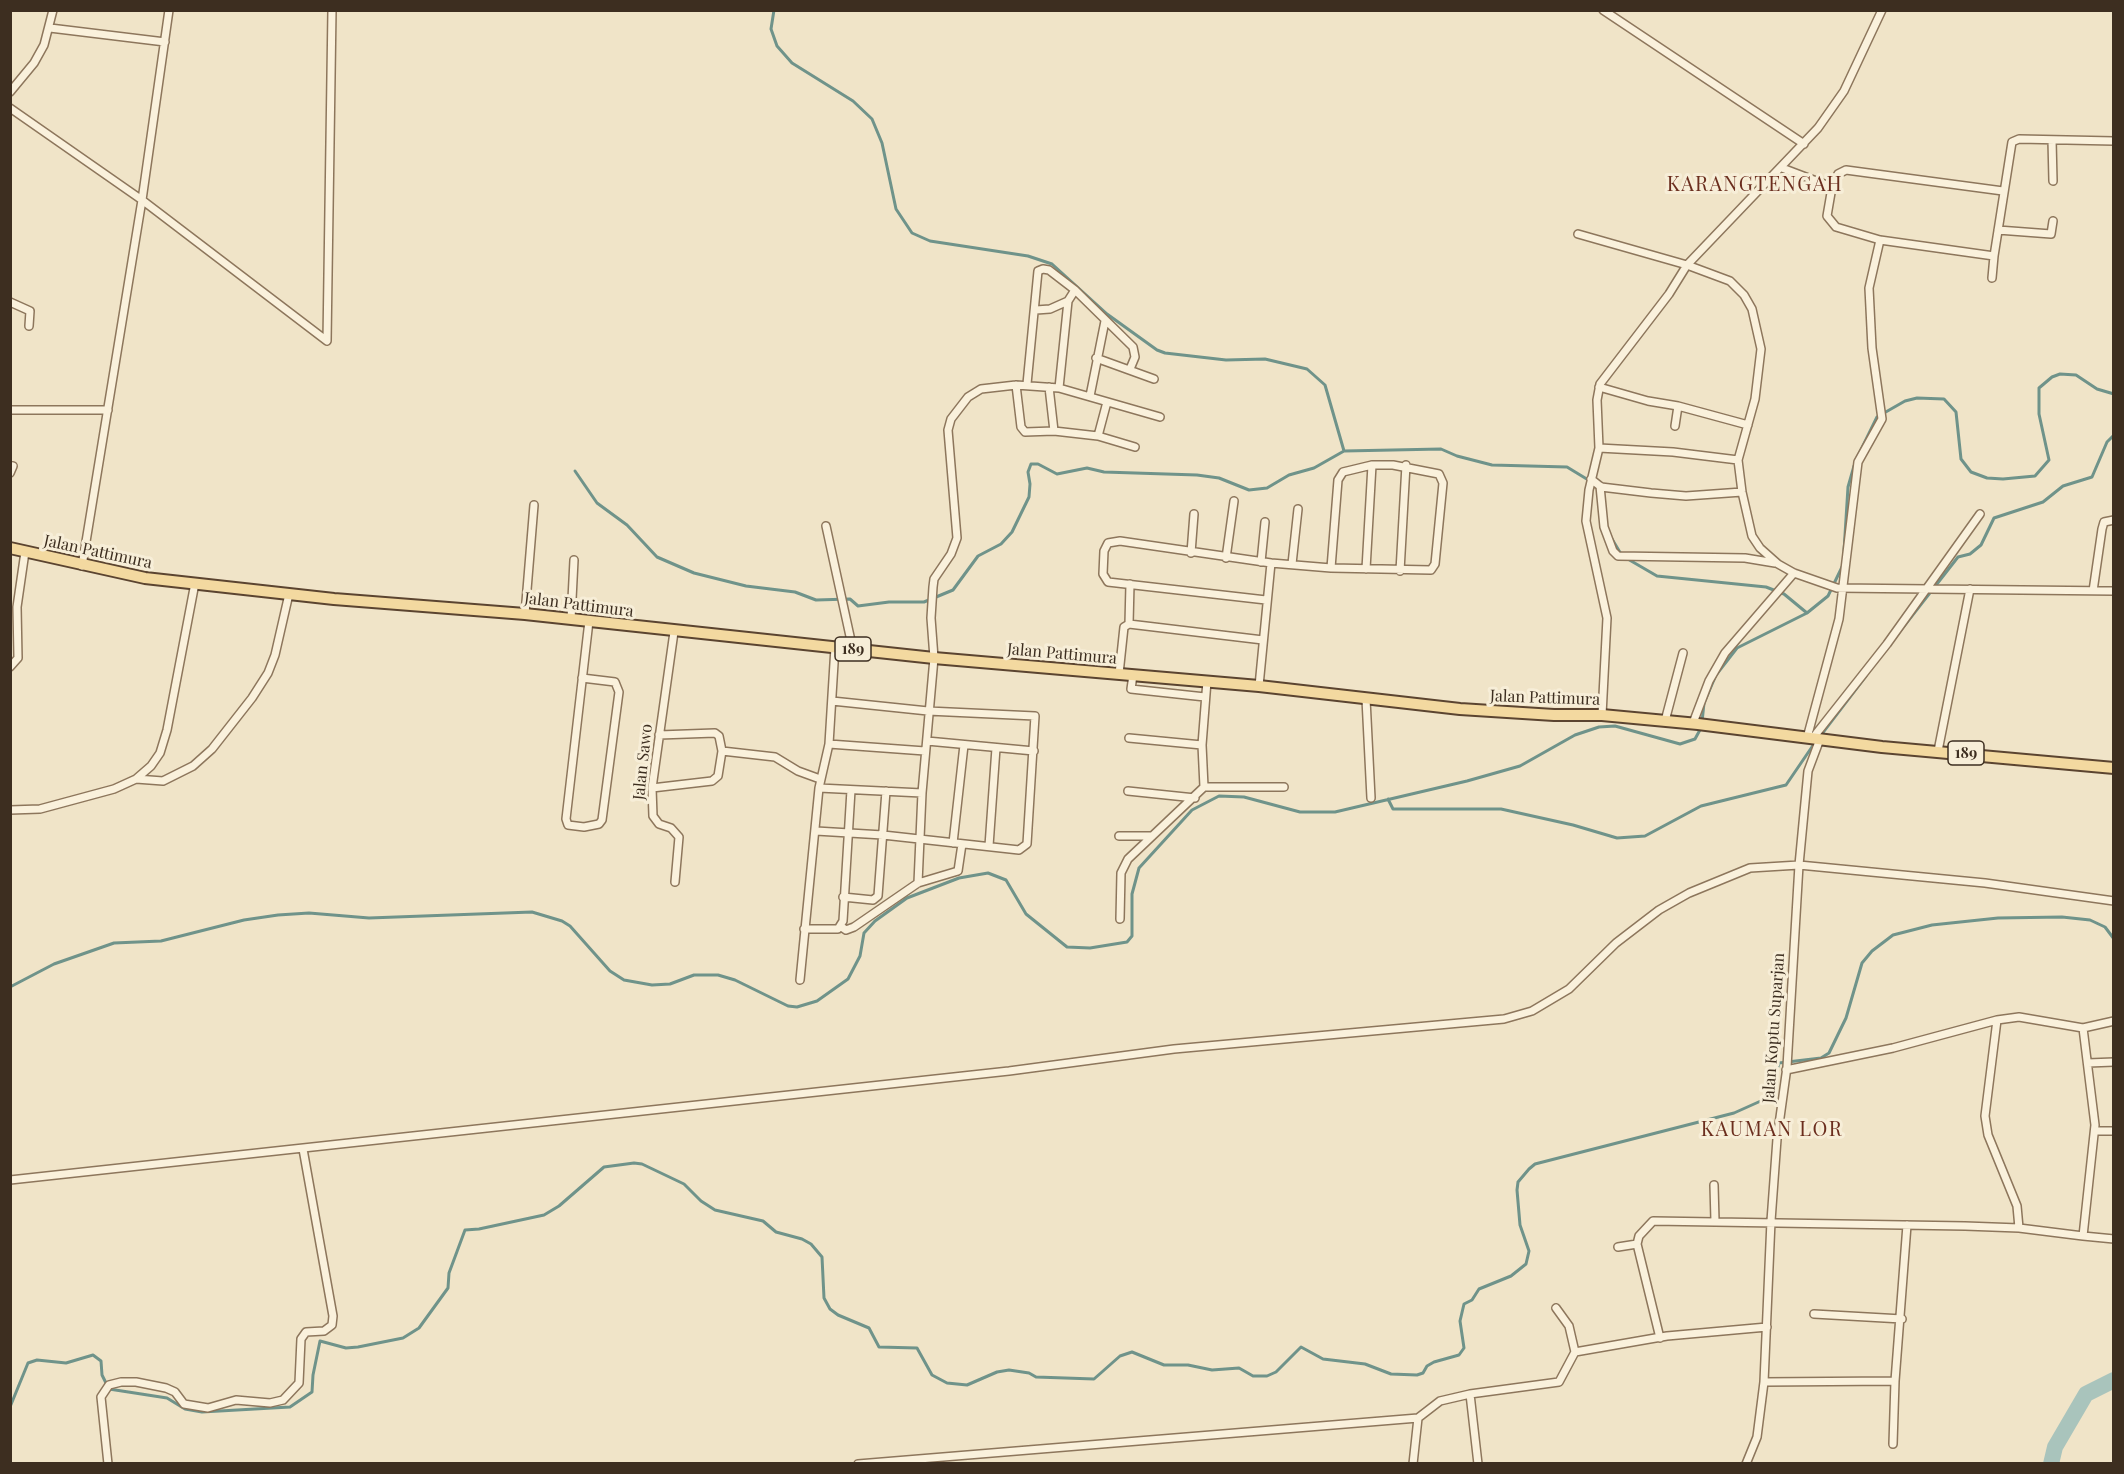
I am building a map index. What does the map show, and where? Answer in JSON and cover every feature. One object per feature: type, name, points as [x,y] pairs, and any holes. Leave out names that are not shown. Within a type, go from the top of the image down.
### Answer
[{"type":"main road","name":"Jalan Pattimura","points":[[10,548],[82,566],[145,578],[289,594],[525,614],[675,632],[934,658],[1259,686],[1513,714],[1602,715],[1700,724],[1815,739],[2114,768]]},
{"type":"street","points":[[10,92],[34,63],[50,28],[53,10]]},
{"type":"street","points":[[82,566],[142,200],[169,10]]},
{"type":"street","points":[[10,108],[142,200],[327,341],[332,10]]},
{"type":"street","points":[[1604,10],[1804,144]]},
{"type":"street","points":[[1602,715],[1607,618],[1588,531],[1589,490],[1599,448],[1599,387],[1688,265],[1804,144],[1844,91],[1882,10]]},
{"type":"street","points":[[50,28],[165,42]]},
{"type":"street","points":[[1992,278],[2012,141],[2019,139],[2114,141]]},
{"type":"street","points":[[2052,140],[2053,181]]},
{"type":"street","points":[[1782,168],[1832,188]]},
{"type":"street","points":[[1994,256],[1880,240],[1832,225],[1827,216],[1832,188],[1838,174],[1846,170],[2003,191]]},
{"type":"street","points":[[1998,230],[2049,234],[2052,232],[2053,221]]},
{"type":"street","points":[[1578,234],[1688,265],[1737,286],[1752,309],[1761,349],[1759,382],[1738,460],[1742,492],[1752,536],[1760,548],[1778,564],[1794,573],[1836,588],[2114,591]]},
{"type":"street","points":[[1815,739],[1839,619],[1836,588],[1858,462],[1882,419],[1872,348],[1869,288],[1880,240]]},
{"type":"street","points":[[1027,384],[1036,310],[1037,275],[1040,269],[1049,270],[1075,290],[1133,346],[1135,357],[1130,369]]},
{"type":"street","points":[[1059,388],[1068,301],[1075,290]]},
{"type":"street","points":[[1036,310],[1050,309],[1068,301]]},
{"type":"street","points":[[10,303],[30,311],[29,326]]},
{"type":"street","points":[[1090,396],[1105,321]]},
{"type":"street","points":[[1096,358],[1154,379]]},
{"type":"street","points":[[918,883],[922,793],[934,658],[933,587],[934,579],[951,554],[957,538],[948,430],[951,419],[968,397],[981,389],[1027,384],[1059,388],[1160,417]]},
{"type":"street","points":[[1016,385],[1022,431],[1054,431],[1098,436],[1135,447]]},
{"type":"street","points":[[1049,387],[1054,431]]},
{"type":"street","points":[[1599,387],[1748,425]]},
{"type":"street","points":[[1098,436],[1107,402]]},
{"type":"street","points":[[1675,426],[1678,406]]},
{"type":"street","points":[[10,410],[108,410]]},
{"type":"street","points":[[1599,448],[1673,452],[1738,460]]},
{"type":"street","points":[[1366,569],[1372,465]]},
{"type":"street","points":[[1266,600],[1104,579],[1104,551],[1108,543],[1120,541],[1271,563],[1331,568],[1431,570],[1435,564],[1443,483],[1439,474],[1406,465],[1372,465],[1347,470],[1339,475],[1331,568]]},
{"type":"street","points":[[1400,571],[1406,465]]},
{"type":"street","points":[[1591,479],[1600,486],[1686,496],[1742,492]]},
{"type":"street","points":[[1600,486],[1604,526],[1612,551],[1618,556],[1745,558],[1778,564]]},
{"type":"street","points":[[1226,558],[1234,501]]},
{"type":"street","points":[[525,614],[534,505]]},
{"type":"street","points":[[1292,564],[1298,508]]},
{"type":"street","points":[[1191,553],[1194,514]]},
{"type":"street","points":[[1815,739],[1930,588],[1980,514]]},
{"type":"street","points":[[2093,591],[2104,522],[2114,520]]},
{"type":"street","points":[[1261,562],[1265,522]]},
{"type":"street","points":[[826,526],[853,650]]},
{"type":"street","points":[[10,667],[18,658],[17,607],[25,552]]},
{"type":"street","points":[[571,619],[574,560]]},
{"type":"street","points":[[1259,686],[1271,563]]},
{"type":"street","points":[[1700,724],[1709,681],[1725,653],[1794,573]]},
{"type":"street","points":[[10,810],[40,809],[114,789],[135,779],[151,766],[164,741],[195,582]]},
{"type":"street","points":[[1119,674],[1125,627],[1129,624],[1130,584]]},
{"type":"street","points":[[1938,751],[1970,589]]},
{"type":"street","points":[[135,779],[163,781],[193,766],[212,749],[252,699],[268,673],[275,655],[289,594]]},
{"type":"street","points":[[582,678],[615,682],[619,693],[602,820],[599,824],[584,827],[568,825],[566,819],[588,621]]},
{"type":"street","points":[[1129,624],[1263,640]]},
{"type":"street","name":"Jalan Sawo","points":[[675,632],[651,788],[653,816],[659,824],[671,828],[679,837],[675,882]]},
{"type":"street","points":[[800,980],[820,779],[829,744],[835,648]]},
{"type":"street","points":[[1665,722],[1683,653]]},
{"type":"street","points":[[1133,675],[1131,689],[1205,697]]},
{"type":"street","points":[[1120,919],[1120,882],[1124,866],[1139,846],[1195,798],[1204,787],[1202,745],[1207,681]]},
{"type":"street","points":[[1366,699],[1366,747],[1371,798]]},
{"type":"street","points":[[816,831],[882,835],[1019,850],[1025,848],[1034,751],[1036,719],[1034,715],[928,711],[832,701]]},
{"type":"street","points":[[651,788],[712,782],[718,776],[722,751],[719,736],[716,733],[658,735]]},
{"type":"street","points":[[1129,738],[1202,745]]},
{"type":"street","name":"Jalan Koptu Suparjan","points":[[1746,1464],[1757,1437],[1764,1382],[1771,1221],[1777,1139],[1786,1069],[1798,865],[1808,771],[1815,739]]},
{"type":"street","points":[[927,741],[1034,751]]},
{"type":"street","points":[[829,744],[925,751]]},
{"type":"street","points":[[953,843],[964,745]]},
{"type":"street","points":[[989,846],[996,748]]},
{"type":"street","points":[[722,751],[775,757],[798,771],[820,779]]},
{"type":"street","points":[[1204,787],[1284,787]]},
{"type":"street","points":[[819,788],[922,793]]},
{"type":"street","points":[[804,929],[830,930],[840,926],[843,921],[850,790]]},
{"type":"street","points":[[843,897],[877,898],[886,791]]},
{"type":"street","points":[[1128,791],[1195,798]]},
{"type":"street","points":[[1119,836],[1152,836]]},
{"type":"street","points":[[840,926],[846,930],[861,923],[918,883],[958,871],[962,844]]},
{"type":"street","points":[[10,1180],[998,1072],[1174,1048],[1504,1019],[1532,1011],[1561,994],[1636,925],[1689,893],[1750,868],[1798,865],[1985,883],[2114,901]]},
{"type":"street","points":[[1786,1069],[1893,1048],[1997,1020],[2019,1017],[2083,1028],[2114,1021]]},
{"type":"street","points":[[1997,1020],[1985,1116],[1988,1135],[2017,1206],[2019,1228]]},
{"type":"street","points":[[2083,1028],[2095,1131],[2083,1236]]},
{"type":"street","points":[[2088,1063],[2114,1062]]},
{"type":"street","points":[[2095,1131],[2114,1131]]},
{"type":"street","points":[[108,1464],[101,1397],[107,1388],[121,1382],[136,1382],[166,1388],[175,1392],[184,1404],[208,1408],[236,1400],[276,1401],[289,1395],[299,1383],[301,1339],[306,1332],[324,1331],[332,1325],[333,1316],[303,1149]]},
{"type":"street","points":[[1714,1185],[1715,1221]]},
{"type":"street","points":[[1660,1338],[1638,1244],[1639,1236],[1653,1221],[1771,1221],[2019,1228],[2114,1239]]},
{"type":"street","points":[[1893,1444],[1895,1381],[1902,1319],[1908,1225]]},
{"type":"street","points":[[1618,1247],[1638,1244]]},
{"type":"street","points":[[858,1464],[1418,1418],[1440,1401],[1470,1394],[1559,1382],[1575,1352],[1569,1326],[1556,1308]]},
{"type":"street","points":[[1814,1314],[1902,1319]]},
{"type":"street","points":[[1575,1352],[1660,1338],[1767,1327]]},
{"type":"street","points":[[1764,1382],[1895,1381]]},
{"type":"street","points":[[1470,1394],[1478,1464]]},
{"type":"street","points":[[1413,1464],[1418,1418]]},
{"type":"waterway","points":[[774,10],[771,29],[777,46],[792,63],[853,101],[872,119],[882,143],[896,209],[912,233],[930,241],[1028,256],[1052,264],[1107,314],[1157,350],[1165,353],[1226,360],[1265,359],[1307,369],[1325,385],[1344,451],[1441,449],[1457,456],[1492,465],[1567,467],[1590,481]]},
{"type":"waterway","points":[[1856,460],[1877,417],[1905,401],[1917,398],[1944,399],[1956,412],[1961,459],[1971,472],[1987,478],[2035,476],[2049,460],[2039,414],[2039,388],[2052,377],[2060,374],[2076,375],[2097,389],[2114,394]]},
{"type":"waterway","points":[[1897,635],[1958,557],[1970,554],[1981,545],[1994,518],[2043,502],[2063,486],[2092,477],[2107,442],[2114,435]]},
{"type":"waterway","points":[[575,471],[597,503],[627,525],[657,557],[694,573],[746,586],[795,592],[816,600],[850,599],[858,606],[889,602],[924,602],[953,590],[978,556],[1001,544],[1012,532],[1029,497],[1028,472],[1031,464],[1038,464],[1057,474],[1087,468],[1104,472],[1197,475],[1219,478],[1249,490],[1267,488],[1289,475],[1314,468],[1344,451]]},
{"type":"waterway","points":[[1844,551],[1848,487],[1854,466]]},
{"type":"waterway","points":[[1612,539],[1621,554]]},
{"type":"waterway","points":[[1626,558],[1657,576],[1766,587],[1784,594],[1807,613]]},
{"type":"waterway","points":[[1702,722],[1704,703],[1716,675],[1737,648],[1807,613],[1828,596],[1842,567]]},
{"type":"waterway","points":[[1821,735],[1866,676]]},
{"type":"waterway","points":[[10,987],[54,964],[114,943],[161,941],[244,920],[278,915],[309,913],[369,918],[532,912],[562,921],[570,926],[610,971],[624,980],[652,985],[670,984],[694,975],[718,975],[735,980],[788,1006],[797,1007],[817,1001],[848,979],[860,956],[864,933],[875,921],[907,898],[959,878],[988,873],[1006,880],[1026,914],[1067,947],[1090,948],[1127,942],[1132,936],[1132,894],[1139,868],[1192,810],[1219,796],[1244,797],[1300,812],[1335,812],[1520,766],[1575,735],[1599,727],[1615,726],[1680,744],[1695,739],[1701,728]]},
{"type":"waterway","points":[[1388,799],[1393,809],[1501,809],[1573,825],[1617,838],[1645,836],[1701,806],[1786,785],[1816,741]]},
{"type":"waterway","points":[[10,1407],[28,1363],[37,1360],[66,1363],[93,1355],[101,1361],[102,1375],[109,1389],[167,1398],[185,1409],[202,1412],[290,1407],[312,1392],[320,1341],[346,1348],[358,1347],[403,1338],[419,1328],[448,1288],[449,1273],[465,1230],[544,1215],[559,1206],[604,1167],[634,1163],[642,1164],[684,1184],[701,1201],[715,1210],[763,1221],[776,1232],[802,1239],[811,1244],[822,1257],[824,1298],[830,1309],[838,1315],[869,1328],[879,1347],[917,1348],[932,1375],[947,1383],[967,1385],[997,1372],[1009,1370],[1029,1373],[1036,1377],[1094,1379],[1120,1356],[1132,1352],[1164,1365],[1188,1365],[1212,1370],[1239,1368],[1253,1376],[1267,1376],[1276,1372],[1301,1347],[1323,1359],[1365,1364],[1391,1374],[1417,1375],[1423,1373],[1427,1366],[1434,1362],[1459,1355],[1464,1348],[1460,1321],[1464,1304],[1472,1300],[1479,1289],[1511,1276],[1526,1264],[1529,1251],[1520,1225],[1517,1190],[1518,1182],[1529,1169],[1535,1164],[1734,1113],[1763,1100],[1771,1090],[1779,1063],[1821,1058],[1829,1053],[1846,1018],[1862,963],[1872,951],[1893,935],[1932,925],[1998,918],[2062,917],[2090,920],[2105,927],[2114,939]]},
{"type":"waterway","points":[[2051,1464],[2055,1447],[2086,1394],[2114,1380]]},
{"type":"district","name":"KARANGTENGAH","points":[[1755,185]]},
{"type":"district","name":"KAUMAN LOR","points":[[1772,1130]]}]
